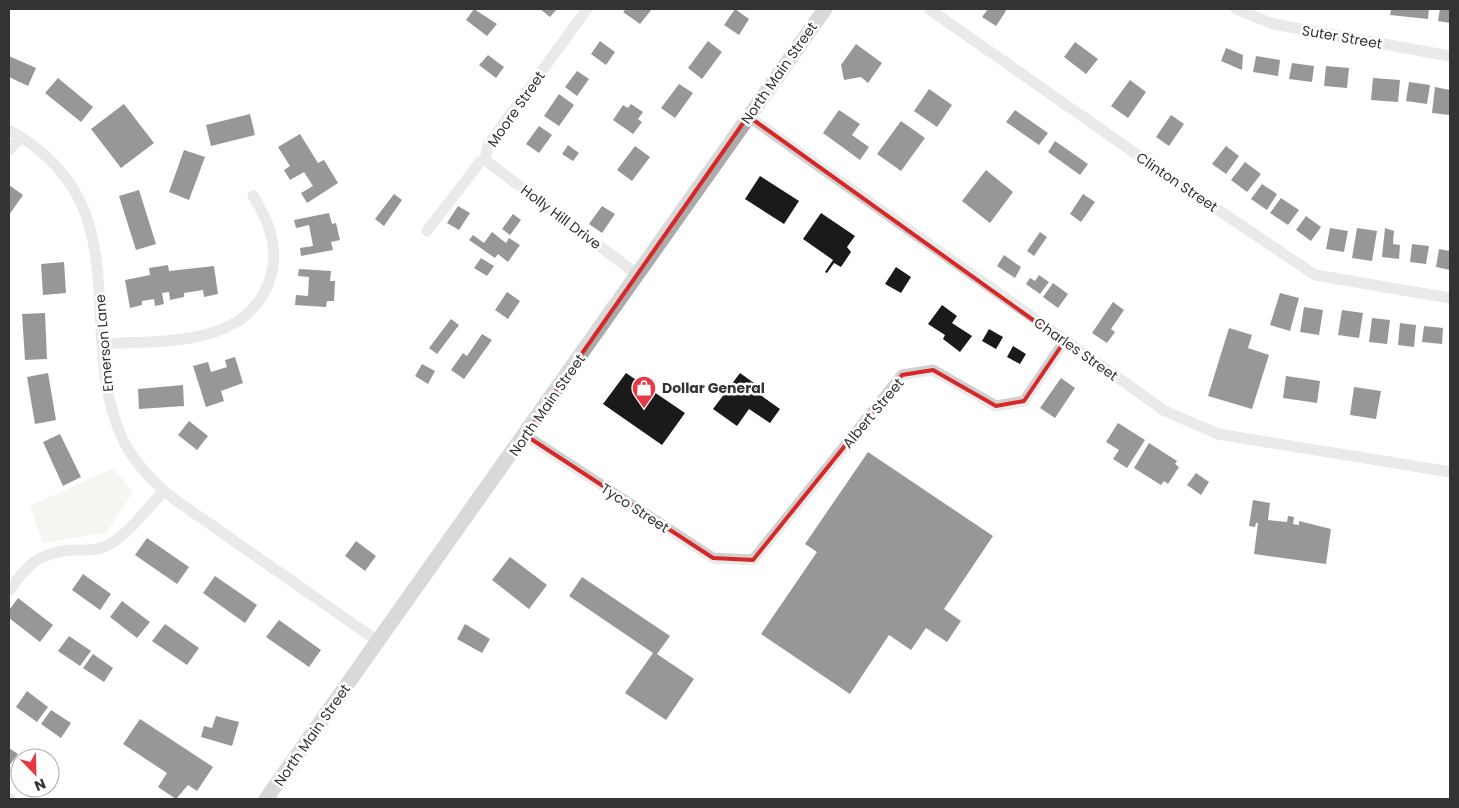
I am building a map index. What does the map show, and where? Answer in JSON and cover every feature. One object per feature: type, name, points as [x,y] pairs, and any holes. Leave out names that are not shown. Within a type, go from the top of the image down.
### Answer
[{"type":"main road","name":"North Main Street","points":[[266,799],[379,642],[825,9]]},
{"type":"street","name":"Moore Street","points":[[427,231],[480,162],[485,160],[488,145],[587,9]]},
{"type":"street","name":"Clinton Street","points":[[929,9],[1169,177],[1314,275],[1450,298]]},
{"type":"street","name":"Suter Street","points":[[1236,9],[1273,24],[1450,56]]},
{"type":"street","name":"Charles Street","points":[[748,116],[1064,342],[1165,411],[1218,434],[1450,472]]},
{"type":"street","name":"Emerson Lane","points":[[9,130],[52,160],[69,181],[80,200],[91,230],[96,257],[107,387],[117,425],[136,461],[164,491],[379,642]]},
{"type":"street","points":[[9,150],[21,137]]},
{"type":"street","name":"Holly Hill Drive","points":[[485,160],[638,275]]},
{"type":"street","points":[[104,344],[208,334],[236,323],[253,309],[269,282],[273,259],[268,226],[253,196]]},
{"type":"street","name":"Albert Street","points":[[753,560],[902,375],[934,370],[996,406],[1024,401],[1064,342]]},
{"type":"street","name":"Tyco Street","points":[[525,435],[713,558],[753,560]]},
{"type":"street","points":[[9,591],[25,568],[41,557],[64,551],[102,548],[118,539],[164,491]]},
{"type":"highlighted area","points":[[748,116],[1064,342],[1024,401],[996,406],[933,370],[902,375],[753,560],[713,558],[525,435]]},
{"type":"shaded area","points":[[113,468],[133,492],[106,533],[43,543],[30,506]]},
{"type":"building","points":[[474,9],[497,24],[487,36],[466,20]]},
{"type":"building","points":[[540,9],[557,9],[550,17]]},
{"type":"building","points":[[626,9],[652,9],[640,24],[623,12]]},
{"type":"building","points":[[735,9],[749,19],[739,35],[724,25]]},
{"type":"building","points":[[988,9],[1003,9],[1006,11],[996,26],[982,17]]},
{"type":"building","points":[[1391,9],[1429,9],[1428,19],[1390,15]]},
{"type":"building","points":[[1440,9],[1450,9],[1450,23],[1438,21]]},
{"type":"building","points":[[600,41],[615,52],[606,65],[591,54]]},
{"type":"building","points":[[708,41],[722,52],[702,79],[688,68]]},
{"type":"building","points":[[1075,42],[1098,59],[1086,74],[1064,57]]},
{"type":"building","points":[[856,44],[882,63],[868,83],[861,77],[844,80],[841,65]]},
{"type":"building","points":[[1226,48],[1243,55],[1242,70],[1221,61]]},
{"type":"building","points":[[488,55],[504,67],[496,78],[479,65]]},
{"type":"building","points":[[9,56],[36,68],[28,86],[9,77]]},
{"type":"building","points":[[1256,56],[1280,60],[1278,76],[1253,72]]},
{"type":"building","points":[[1292,63],[1314,66],[1312,82],[1289,79]]},
{"type":"building","points":[[1326,66],[1349,68],[1347,88],[1324,86]]},
{"type":"building","points":[[577,71],[589,79],[577,96],[565,87]]},
{"type":"building","points":[[58,78],[93,107],[81,122],[45,93]]},
{"type":"building","points":[[1373,78],[1400,80],[1398,102],[1371,100]]},
{"type":"building","points":[[1130,80],[1146,92],[1128,118],[1111,106]]},
{"type":"building","points":[[1409,82],[1430,85],[1427,104],[1406,101]]},
{"type":"building","points":[[679,84],[693,93],[675,118],[661,108]]},
{"type":"building","points":[[1435,87],[1450,90],[1450,115],[1432,113]]},
{"type":"building","points":[[929,89],[952,105],[937,127],[914,111]]},
{"type":"building","points":[[559,94],[574,105],[559,126],[544,116]]},
{"type":"building","points":[[124,104],[154,143],[121,168],[91,129]]},
{"type":"building","points":[[631,104],[643,112],[638,119],[642,122],[633,134],[613,120],[623,105],[628,108]]},
{"type":"building","points":[[839,110],[860,124],[852,135],[869,147],[860,160],[823,133]]},
{"type":"building","points":[[1015,110],[1048,133],[1039,145],[1006,122]]},
{"type":"building","points":[[250,114],[255,135],[211,146],[206,125]]},
{"type":"building","points":[[1171,115],[1184,124],[1169,146],[1156,137]]},
{"type":"building","points":[[901,121],[925,138],[901,171],[877,154]]},
{"type":"building","points":[[539,126],[552,135],[539,153],[526,144]]},
{"type":"building","points":[[300,134],[318,163],[324,160],[338,183],[307,203],[301,193],[313,186],[304,172],[290,180],[284,170],[290,166],[278,147]]},
{"type":"building","points":[[1055,141],[1088,164],[1080,175],[1048,152]]},
{"type":"building","points":[[568,145],[579,153],[573,161],[562,154]]},
{"type":"building","points":[[635,146],[650,157],[632,181],[617,170]]},
{"type":"building","points":[[1226,146],[1239,156],[1226,174],[1212,164]]},
{"type":"building","points":[[184,150],[205,157],[189,200],[169,192]]},
{"type":"building","points":[[1245,162],[1261,174],[1247,192],[1231,180]]},
{"type":"building","points":[[986,170],[1013,192],[990,223],[962,201]]},
{"type":"building","points":[[760,176],[799,201],[784,224],[745,199]]},
{"type":"building","points":[[1262,184],[1277,194],[1267,210],[1251,199]]},
{"type":"building","points":[[9,185],[23,195],[9,215]]},
{"type":"building","points":[[139,190],[156,244],[136,250],[119,196]]},
{"type":"building","points":[[394,194],[402,200],[384,226],[375,219]]},
{"type":"building","points":[[1083,194],[1095,202],[1081,222],[1070,214]]},
{"type":"building","points":[[1281,198],[1299,210],[1288,225],[1270,213]]},
{"type":"building","points":[[458,206],[470,213],[459,230],[447,223]]},
{"type":"building","points":[[602,206],[615,214],[602,233],[589,224]]},
{"type":"building","points":[[329,213],[332,224],[336,223],[340,240],[331,242],[333,250],[301,256],[300,248],[313,246],[309,225],[296,228],[294,220]]},
{"type":"building","points":[[821,213],[855,236],[847,247],[851,252],[841,267],[834,263],[827,273],[825,272],[833,260],[803,239]]},
{"type":"building","points":[[513,214],[521,220],[510,235],[502,229]]},
{"type":"building","points":[[1306,216],[1321,227],[1311,241],[1296,230]]},
{"type":"building","points":[[1330,228],[1348,231],[1344,252],[1326,249]]},
{"type":"building","points":[[1357,228],[1377,231],[1372,261],[1352,258]]},
{"type":"building","points":[[1385,228],[1394,231],[1393,244],[1400,245],[1399,259],[1382,257]]},
{"type":"building","points":[[492,232],[506,243],[509,238],[520,245],[508,262],[498,254],[495,258],[469,240],[473,235],[484,243]]},
{"type":"building","points":[[1040,232],[1047,237],[1034,256],[1027,251]]},
{"type":"building","points":[[1412,244],[1429,246],[1426,264],[1410,262]]},
{"type":"building","points":[[1439,249],[1450,251],[1450,270],[1436,267]]},
{"type":"building","points":[[1004,255],[1021,267],[1015,278],[997,266]]},
{"type":"building","points":[[481,258],[494,266],[487,276],[474,268]]},
{"type":"building","points":[[64,262],[66,293],[43,295],[41,264]]},
{"type":"building","points":[[168,265],[169,271],[214,266],[218,294],[204,297],[203,290],[184,293],[184,297],[170,300],[169,292],[162,293],[164,304],[155,306],[154,299],[142,301],[142,305],[130,308],[125,280],[150,275],[149,268]]},
{"type":"building","points":[[896,267],[911,277],[901,293],[885,284]]},
{"type":"building","points":[[299,269],[331,271],[330,281],[335,281],[334,301],[327,301],[326,307],[295,305],[296,295],[308,296],[309,277],[298,276]]},
{"type":"building","points":[[1039,275],[1049,282],[1040,294],[1026,284],[1030,278],[1035,281]]},
{"type":"building","points":[[1053,283],[1068,294],[1058,308],[1043,297]]},
{"type":"building","points":[[507,292],[520,301],[508,319],[495,310]]},
{"type":"building","points":[[1280,293],[1299,298],[1290,331],[1270,325]]},
{"type":"building","points":[[1113,302],[1124,310],[1111,329],[1115,332],[1107,343],[1092,333]]},
{"type":"building","points":[[942,305],[957,316],[952,323],[972,336],[960,352],[943,339],[945,335],[928,324]]},
{"type":"building","points":[[1304,307],[1323,310],[1319,335],[1300,332]]},
{"type":"building","points":[[1342,310],[1363,313],[1359,338],[1338,335]]},
{"type":"building","points":[[45,313],[47,359],[25,360],[22,314]]},
{"type":"building","points":[[1372,318],[1390,320],[1387,344],[1369,342]]},
{"type":"building","points":[[451,319],[459,325],[437,354],[429,348]]},
{"type":"building","points":[[1400,323],[1416,325],[1414,347],[1398,345]]},
{"type":"building","points":[[1424,326],[1443,328],[1442,344],[1422,342]]},
{"type":"building","points":[[1229,328],[1252,335],[1248,348],[1269,355],[1252,409],[1208,396]]},
{"type":"building","points":[[989,329],[1003,337],[996,349],[982,341]]},
{"type":"building","points":[[482,334],[492,340],[464,379],[451,370],[463,353],[467,356]]},
{"type":"building","points":[[1013,346],[1026,354],[1020,364],[1007,357]]},
{"type":"building","points":[[235,357],[243,383],[221,391],[224,401],[206,407],[193,366],[208,362],[211,372],[227,367],[225,360]]},
{"type":"building","points":[[422,364],[435,371],[428,384],[415,376]]},
{"type":"building","points":[[48,373],[56,420],[35,424],[27,377]]},
{"type":"building","name":"Dollar General","points":[[626,373],[685,413],[662,445],[603,404]]},
{"type":"building","points":[[740,373],[761,388],[759,394],[780,409],[770,423],[749,409],[737,426],[713,409]]},
{"type":"building","points":[[1286,376],[1320,381],[1317,403],[1283,398]]},
{"type":"building","points":[[1061,378],[1075,388],[1055,418],[1040,408]]},
{"type":"building","points":[[183,385],[184,406],[139,409],[138,389]]},
{"type":"building","points":[[1354,387],[1381,391],[1376,419],[1350,415]]},
{"type":"building","points":[[189,421],[208,436],[197,450],[178,435]]},
{"type":"building","points":[[1118,423],[1145,440],[1127,468],[1113,459],[1119,450],[1106,442]]},
{"type":"building","points":[[60,434],[81,477],[63,486],[43,442]]},
{"type":"building","points":[[1149,443],[1177,461],[1175,464],[1179,467],[1168,484],[1164,481],[1161,485],[1134,468]]},
{"type":"building","points":[[868,452],[993,536],[944,609],[961,621],[947,642],[926,628],[911,650],[889,635],[850,694],[761,634],[817,552],[805,544]]},
{"type":"building","points":[[1196,473],[1209,482],[1201,495],[1187,485]]},
{"type":"building","points":[[1253,500],[1270,503],[1268,520],[1287,522],[1288,516],[1294,517],[1293,524],[1299,525],[1299,521],[1331,529],[1326,564],[1254,554],[1258,523],[1256,523],[1255,527],[1249,526]]},
{"type":"building","points":[[147,538],[189,567],[177,584],[135,555]]},
{"type":"building","points":[[356,541],[376,556],[365,571],[345,556]]},
{"type":"building","points":[[510,557],[547,585],[529,609],[492,580]]},
{"type":"building","points":[[83,574],[111,594],[100,610],[72,590]]},
{"type":"building","points":[[215,576],[257,605],[245,623],[203,593]]},
{"type":"building","points":[[582,577],[670,636],[657,654],[694,679],[666,720],[625,693],[653,653],[569,596]]},
{"type":"building","points":[[18,598],[53,625],[40,642],[9,618],[9,610]]},
{"type":"building","points":[[122,601],[150,622],[137,638],[110,617]]},
{"type":"building","points":[[279,620],[321,650],[309,667],[266,637]]},
{"type":"building","points":[[165,624],[199,648],[187,665],[152,641]]},
{"type":"building","points":[[465,624],[490,639],[482,653],[457,639]]},
{"type":"building","points":[[69,636],[91,651],[80,666],[58,651]]},
{"type":"building","points":[[93,654],[113,668],[104,682],[83,668]]},
{"type":"building","points":[[27,691],[48,707],[37,722],[16,707]]},
{"type":"building","points":[[51,710],[71,723],[61,738],[41,724]]},
{"type":"building","points":[[216,716],[239,722],[232,746],[201,737],[204,726],[212,728]]},
{"type":"building","points":[[140,719],[213,767],[197,791],[188,785],[176,799],[158,787],[167,773],[123,744]]},
{"type":"building","points":[[9,748],[10,765],[9,766]]},
{"type":"place","name":"Dollar General","points":[[644,409]]}]
